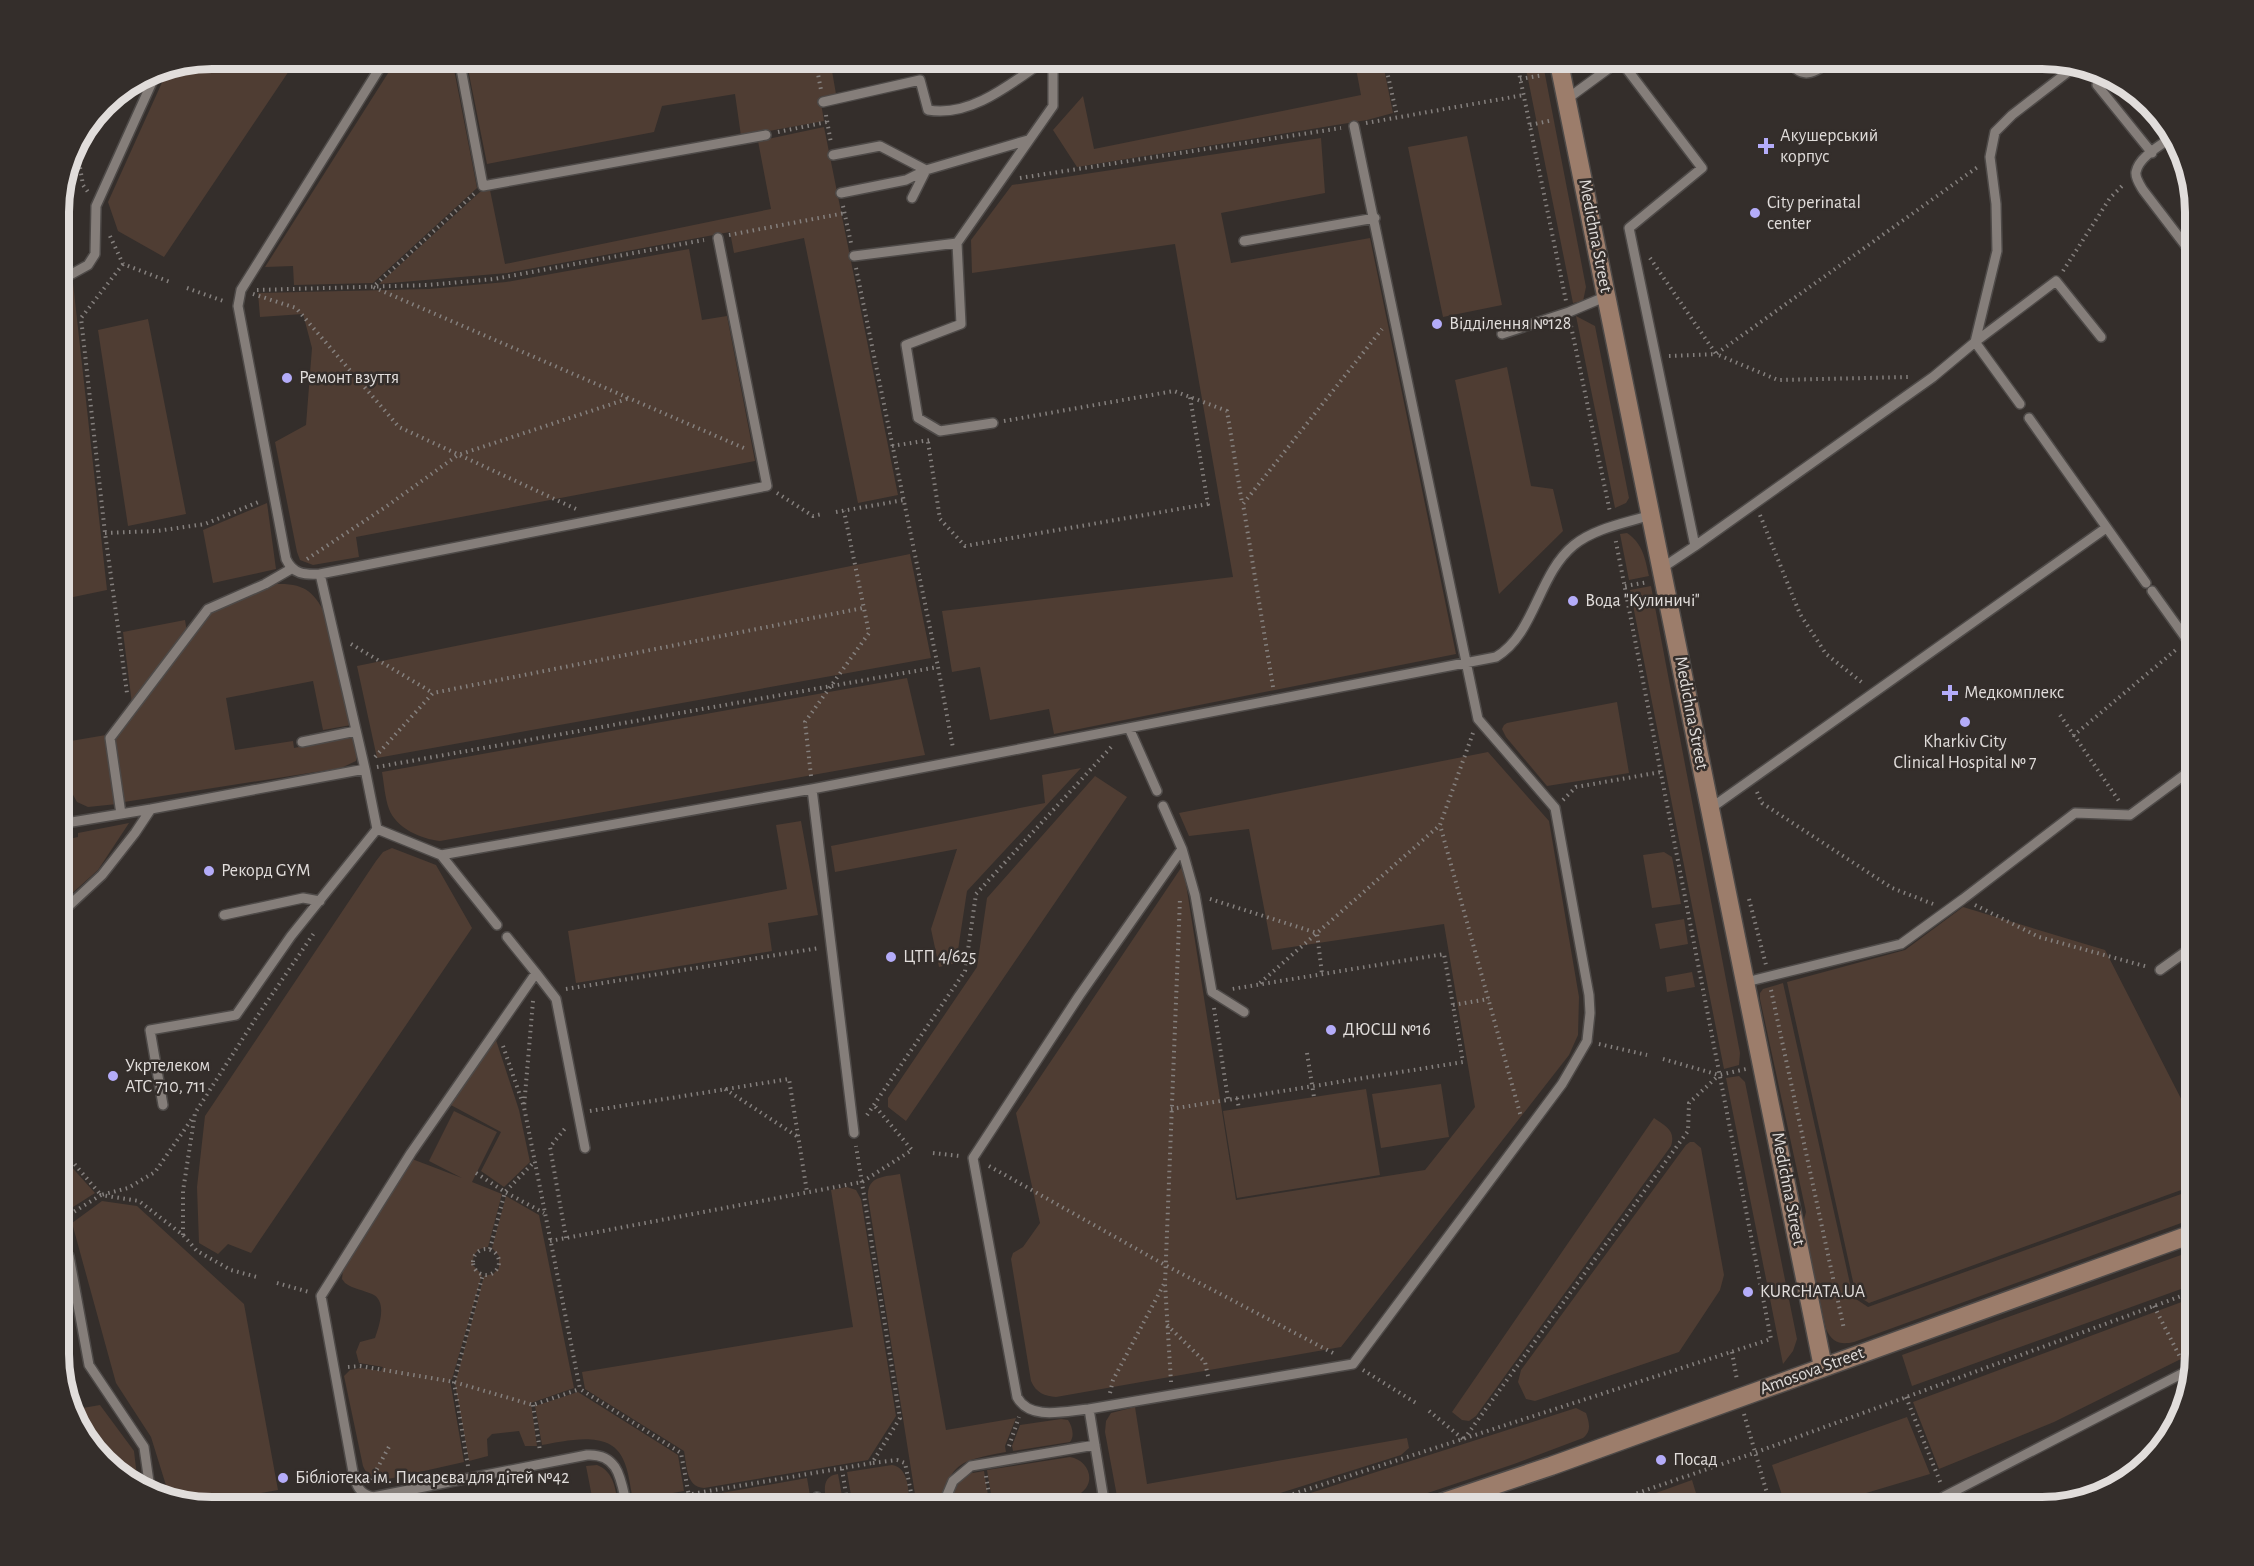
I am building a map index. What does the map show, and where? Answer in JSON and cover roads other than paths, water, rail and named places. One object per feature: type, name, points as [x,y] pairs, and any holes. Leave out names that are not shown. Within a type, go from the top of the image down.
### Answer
[{"type":"street","name":"Medichna Street","points":[[1560,69],[1651,515],[1658,575],[1711,808],[1823,1367]]},
{"type":"street","name":"Amosova Street","points":[[1461,1497],[2185,1237]]},
{"type":"lane","points":[[379,69],[241,290],[238,306],[272,496],[286,559],[291,569],[302,574],[320,574],[767,486],[718,238]]},
{"type":"lane","points":[[461,69],[483,186],[766,135]]},
{"type":"lane","points":[[823,102],[920,80],[928,110],[938,112],[982,102],[1034,69]]},
{"type":"lane","points":[[993,423],[940,431],[918,418],[906,345],[961,324],[957,243],[1053,106],[1051,69]]},
{"type":"lane","points":[[1567,99],[1608,69]]},
{"type":"lane","points":[[1628,69],[1702,168],[1629,228],[1695,546]]},
{"type":"lane","points":[[1795,69],[1802,74],[1817,69]]},
{"type":"lane","points":[[2020,404],[1975,342],[1997,251],[1991,145],[1995,132],[2002,123],[2068,72]]},
{"type":"lane","points":[[69,275],[88,265],[95,254],[96,206],[152,82]]},
{"type":"lane","points":[[2097,85],[2152,153]]},
{"type":"lane","points":[[1182,849],[1079,996],[973,1158],[1016,1393],[1023,1406],[1041,1413],[1089,1409],[1353,1364],[1568,1076],[1587,1041],[1590,1028],[1589,995],[1555,808],[1478,719],[1354,126]]},
{"type":"lane","points":[[841,193],[906,180],[927,170],[1028,140]]},
{"type":"lane","points":[[2167,141],[2140,165],[2136,173],[2143,190],[2185,244]]},
{"type":"lane","points":[[833,155],[880,147],[927,170]]},
{"type":"lane","points":[[912,198],[927,170]]},
{"type":"lane","points":[[1244,241],[1375,219]]},
{"type":"lane","points":[[854,256],[957,243]]},
{"type":"lane","points":[[1658,575],[1695,546],[1933,377],[2056,281],[2101,337]]},
{"type":"lane","points":[[1502,334],[1569,312],[1607,296]]},
{"type":"lane","points":[[2029,418],[2185,636]]},
{"type":"lane","points":[[441,855],[812,789],[1496,657],[1514,643],[1549,578],[1574,545],[1613,527],[1651,515]]},
{"type":"lane","points":[[1711,808],[2106,528]]},
{"type":"lane","points":[[121,814],[110,738],[208,609],[265,584],[291,569]]},
{"type":"lane","points":[[163,1106],[150,1030],[236,1015],[320,901],[377,829],[320,574]]},
{"type":"lane","points":[[1130,728],[1157,791]]},
{"type":"lane","points":[[302,742],[356,731]]},
{"type":"lane","points":[[69,824],[365,769]]},
{"type":"lane","points":[[1746,982],[1901,944],[1963,900],[2075,813],[2130,815],[2185,775]]},
{"type":"lane","points":[[812,789],[854,1133]]},
{"type":"lane","points":[[1163,806],[1182,849],[1195,894],[1212,992],[1244,1012]]},
{"type":"lane","points":[[69,906],[102,875],[151,809]]},
{"type":"lane","points":[[377,829],[441,855],[497,925]]},
{"type":"lane","points":[[224,915],[303,898],[320,901]]},
{"type":"lane","points":[[507,937],[556,999],[585,1148]]},
{"type":"lane","points":[[2160,970],[2185,953]]},
{"type":"lane","points":[[536,974],[411,1153],[321,1296],[354,1479],[363,1494],[373,1497],[387,1495],[592,1454],[606,1457],[614,1464],[623,1497]]},
{"type":"lane","points":[[69,1256],[88,1365],[144,1447],[149,1482]]},
{"type":"lane","points":[[1944,1497],[2184,1373]]},
{"type":"lane","points":[[1089,1409],[1103,1497]]},
{"type":"lane","points":[[947,1497],[954,1479],[968,1467],[1095,1445]]},
{"type":"place","name":"Акушерський корпус","points":[[1766,146]]},
{"type":"place","name":"City perinatal center","points":[[1755,213]]},
{"type":"place","name":"Відділення №128","points":[[1437,324]]},
{"type":"place","name":"Ремонт взуття","points":[[287,378]]},
{"type":"place","name":"Вода \"Кулиничі\"","points":[[1573,601]]},
{"type":"place","name":"Медкомплекс","points":[[1950,693]]},
{"type":"place","name":"Kharkiv City Clinical Hospital № 7","points":[[1965,722]]},
{"type":"place","name":"Рекорд GYM","points":[[209,871]]},
{"type":"place","name":"ЦТП 4/625","points":[[891,957]]},
{"type":"place","name":"ДЮСШ №16","points":[[1331,1030]]},
{"type":"place","name":"Укртелеком АТС 710, 711","points":[[113,1076]]},
{"type":"place","name":"KURCHATA.UA","points":[[1748,1292]]},
{"type":"place","name":"Посад","points":[[1661,1460]]},
{"type":"place","name":"Бібліотека ім. Писарєва для дітей №42","points":[[283,1478]]}]
